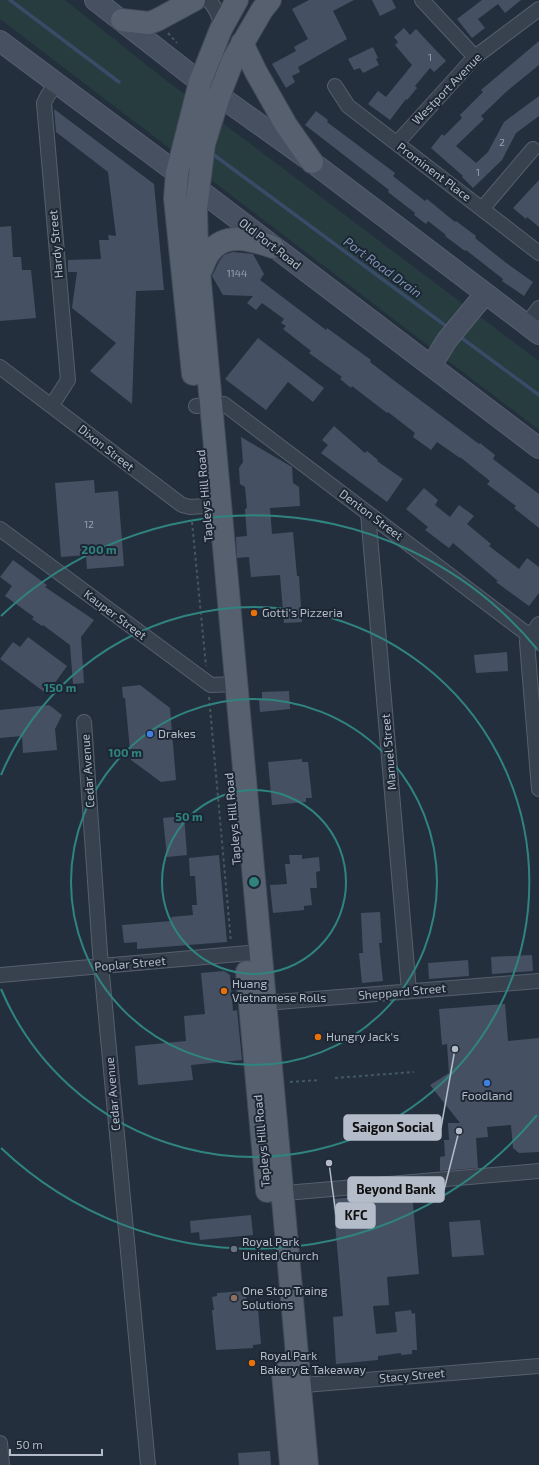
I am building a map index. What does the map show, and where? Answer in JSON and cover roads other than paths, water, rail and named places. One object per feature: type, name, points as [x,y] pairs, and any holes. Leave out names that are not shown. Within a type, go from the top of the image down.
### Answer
[{"type":"main road","points":[[94,0],[122,20],[200,82],[312,162],[532,330]]},
{"type":"main road","points":[[122,20],[149,23],[194,0]]},
{"type":"main road","points":[[200,82],[221,28],[237,0]]},
{"type":"main road","points":[[219,96],[233,60],[242,43],[262,10],[270,0]]},
{"type":"main road","name":"Old Port Road","points":[[0,41],[177,172],[273,247],[539,448]]},
{"type":"main road","points":[[242,43],[256,72],[286,125],[312,162]]},
{"type":"main road","name":"Tapleys Hill Road","points":[[200,82],[177,172],[175,198],[203,405]]},
{"type":"main road","name":"Tapleys Hill Road","points":[[219,96],[204,144],[196,209],[206,511],[246,953],[251,1026],[275,1194]]},
{"type":"main road","points":[[199,274],[210,252],[219,244],[228,240],[238,238],[253,240],[273,247]]},
{"type":"main road","points":[[431,366],[447,340],[485,294]]},
{"type":"main road","name":"Tapleys Hill Road","points":[[246,953],[265,1003],[275,1194],[292,1386],[307,1465]]},
{"type":"main road","name":"Tapleys Hill Road","points":[[291,1465],[292,1386]]},
{"type":"street","points":[[209,0],[217,11],[221,21],[221,28]]},
{"type":"street","points":[[422,0],[475,57]]},
{"type":"street","name":"Westport Avenue","points":[[397,144],[475,57],[539,9]]},
{"type":"street","name":"Hardy Street","points":[[52,405],[68,380],[44,103],[57,83]]},
{"type":"street","name":"Prominent Place","points":[[335,86],[348,106],[539,253]]},
{"type":"street","points":[[482,209],[534,149]]},
{"type":"street","points":[[532,330],[539,308]]},
{"type":"street","name":"Dixon Street","points":[[0,366],[173,500],[182,506],[206,511]]},
{"type":"street","name":"Denton Street","points":[[203,405],[224,404],[534,638]]},
{"type":"street","name":"Manuel Street","points":[[368,513],[409,991]]},
{"type":"street","name":"Kauper Street","points":[[0,529],[208,683],[222,687]]},
{"type":"street","points":[[539,624],[535,630],[534,638],[527,642],[539,788]]},
{"type":"street","name":"Cedar Avenue","points":[[84,722],[101,966],[148,1465]]},
{"type":"street","name":"Poplar Street","points":[[0,975],[246,953]]},
{"type":"street","name":"Sheppard Street","points":[[265,1003],[539,981]]},
{"type":"street","points":[[275,1194],[539,1171]]},
{"type":"street","name":"Stacy Street","points":[[292,1386],[539,1366]]},
{"type":"street","points":[[0,1443],[2,1465]]},
{"type":"waterway","name":"Port Road Drain","points":[[10,0],[119,82]]},
{"type":"waterway","name":"Port Road Drain","points":[[214,155],[450,329]]},
{"type":"waterway","name":"Port Road Drain","points":[[459,336],[539,395]]},
{"type":"place","name":"Gotti's Pizzeria","points":[[254,613]]},
{"type":"place","name":"Drakes","points":[[150,734]]},
{"type":"place","name":"Huang Vietnamese Rolls","points":[[224,991]]},
{"type":"place","name":"Hungry Jack's","points":[[318,1037]]},
{"type":"place","name":"Saigon Social","points":[[455,1049]]},
{"type":"place","name":"Foodland","points":[[487,1083]]},
{"type":"place","name":"Beyond Bank","points":[[459,1131]]},
{"type":"place","name":"KFC","points":[[329,1163]]},
{"type":"place","name":"Royal Park United Church","points":[[234,1249]]},
{"type":"place","name":"One Stop Traing Solutions","points":[[234,1298]]},
{"type":"place","name":"Royal Park Bakery & Takeaway","points":[[252,1363]]}]
